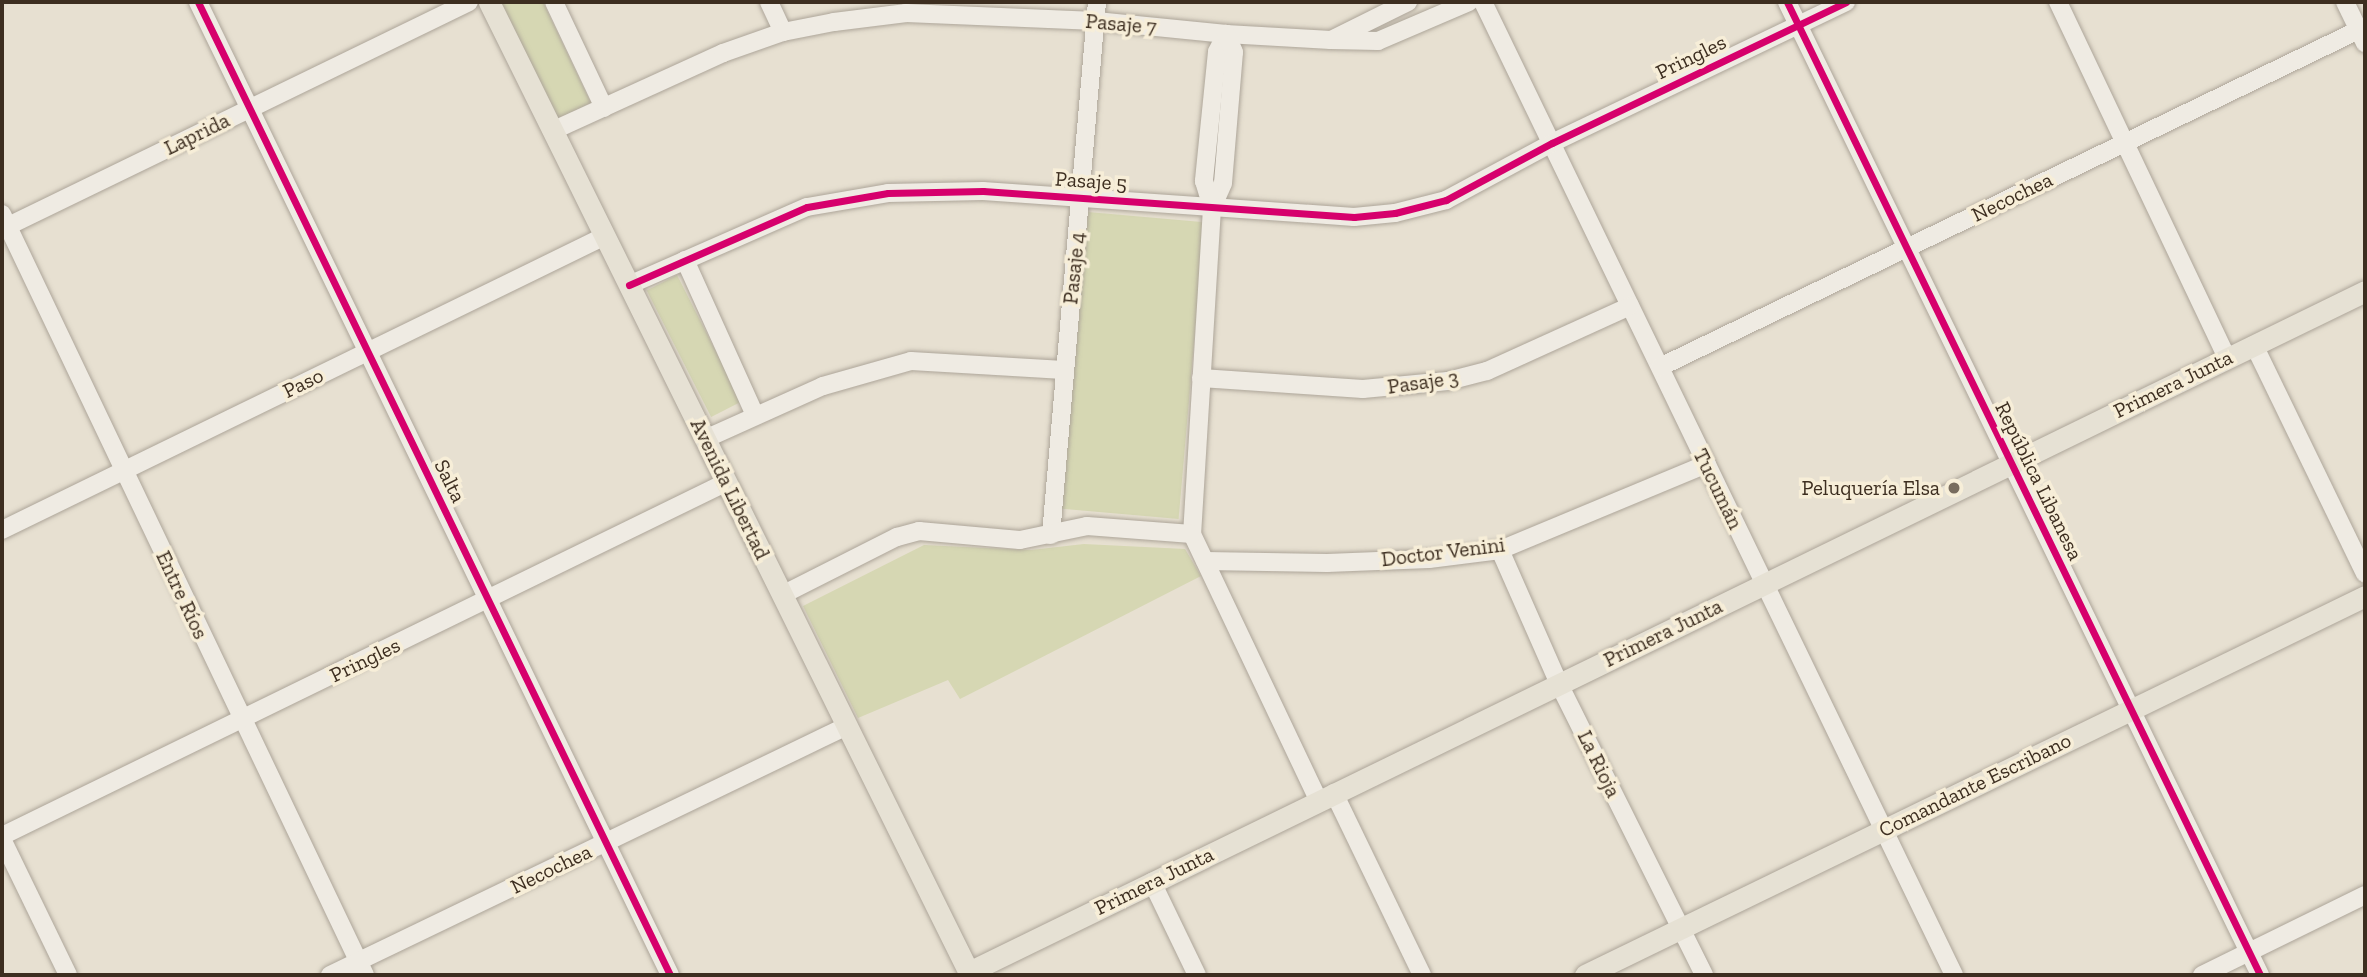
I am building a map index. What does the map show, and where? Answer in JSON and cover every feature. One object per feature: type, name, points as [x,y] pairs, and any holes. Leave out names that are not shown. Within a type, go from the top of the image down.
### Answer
[{"type":"main road","name":"Avenida Libertad","points":[[489,2],[967,974]]},
{"type":"main road","name":"Primera Junta","points":[[967,974],[2365,291]]},
{"type":"main road","name":"Comandante Escribano","points":[[1585,975],[2365,596]]},
{"type":"street","name":"Salta","points":[[198,2],[670,975]]},
{"type":"street","name":"Laprida","points":[[4,223],[468,2]]},
{"type":"street","points":[[554,2],[604,108]]},
{"type":"street","points":[[769,2],[783,32]]},
{"type":"street","name":"Pasaje 4","points":[[1051,535],[1097,2]]},
{"type":"street","name":"Pasaje 7","points":[[552,131],[723,52],[783,32],[906,7],[1226,34],[1331,40],[1408,2]]},
{"type":"street","points":[[1331,40],[1378,41],[1469,2]]},
{"type":"street","name":"Tucumán","points":[[1483,2],[1954,975]]},
{"type":"street","name":"República Libanesa","points":[[1787,2],[2260,975]]},
{"type":"street","name":"Pringles","points":[[1552,143],[1846,2]]},
{"type":"street","points":[[2058,2],[2227,358]]},
{"type":"street","points":[[2345,2],[2363,33]]},
{"type":"street","name":"Necochea","points":[[1660,367],[2124,144],[2363,33]]},
{"type":"street","points":[[1226,34],[1217,52],[1204,181],[1212,208],[1192,534],[1326,797],[1422,975]]},
{"type":"street","name":"Pasaje 5","points":[[629,285],[769,221],[807,207],[845,199],[932,190],[1354,217],[1395,213],[1446,200],[1552,143]]},
{"type":"street","name":"Entre Ríos","points":[[4,223],[362,968]]},
{"type":"street","name":"Paso","points":[[2,530],[605,236]]},
{"type":"street","points":[[685,260],[755,415]]},
{"type":"street","name":"Pasaje 3","points":[[1201,378],[1363,389],[1448,381],[1487,371],[1630,306]]},
{"type":"street","points":[[2254,345],[2365,574]]},
{"type":"street","points":[[705,439],[822,386],[911,361],[1064,370]]},
{"type":"street","name":"Doctor Venini","points":[[1205,561],[1328,563],[1429,559],[1500,550],[1707,464]]},
{"type":"street","name":"Pringles","points":[[2,837],[727,482]]},
{"type":"street","points":[[782,595],[897,537],[919,531],[1020,540],[1087,526],[1192,534]]},
{"type":"street","name":"La Rioja","points":[[1500,550],[1559,684],[1704,975]]},
{"type":"street","name":"Necochea","points":[[330,975],[362,968],[606,842],[847,726]]},
{"type":"street","points":[[2,837],[68,975]]},
{"type":"street","points":[[1152,882],[1197,975]]},
{"type":"street","points":[[2202,975],[2365,895]]},
{"type":"green space","points":[[497,2],[543,2],[591,103],[555,120]]},
{"type":"green space","points":[[1088,212],[1205,222],[1179,519],[1062,509]]},
{"type":"green space","points":[[677,275],[741,402],[711,417],[647,290]]},
{"type":"green space","points":[[1084,544],[1185,549],[1201,576],[960,699],[948,680],[858,718],[803,606],[924,545],[1031,550]]},
{"type":"cycle path","points":[[198,2],[670,975]]},
{"type":"cycle path","points":[[1787,2],[2260,975]]},
{"type":"cycle path","points":[[629,285],[807,207],[888,193],[983,191],[1354,217],[1395,213],[1446,200],[1552,143],[1846,2]]},
{"type":"place","name":"Peluquería Elsa","points":[[1954,488]]}]
